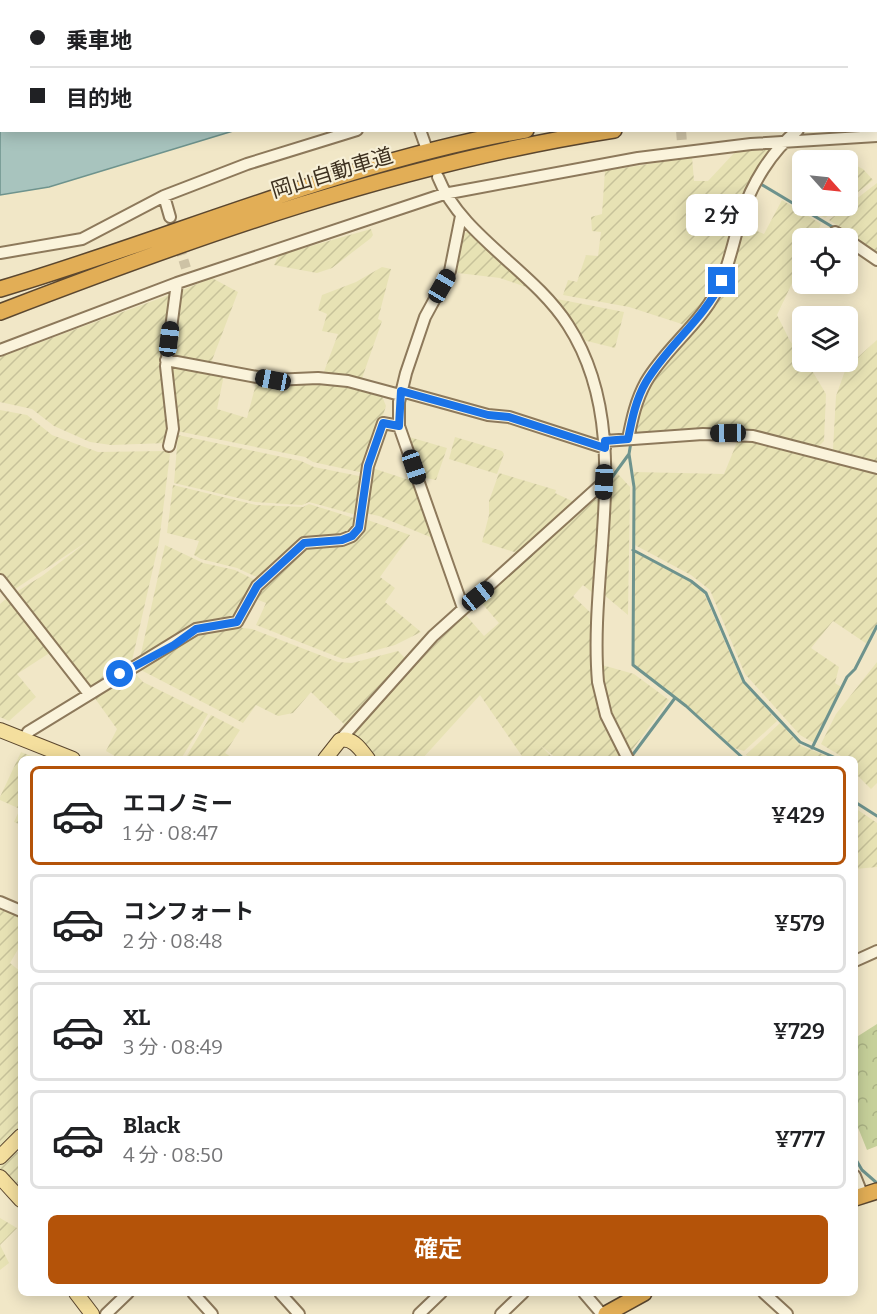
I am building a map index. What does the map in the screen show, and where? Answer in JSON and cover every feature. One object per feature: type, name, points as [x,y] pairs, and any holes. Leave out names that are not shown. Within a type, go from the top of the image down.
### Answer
[{"type":"highway","name":"岡山自動車道","points":[[0,288],[32,280],[344,175],[460,144],[517,132]]},
{"type":"highway","name":"岡山自動車道","points":[[103,272],[284,209],[411,171],[513,147],[602,132]]},
{"type":"highway","points":[[0,302],[103,272]]},
{"type":"highway","points":[[0,312],[103,272]]},
{"type":"highway","points":[[604,1314],[638,1296]]},
{"type":"main road","points":[[0,730],[65,756]]},
{"type":"main road","points":[[328,756],[345,740],[364,756]]},
{"type":"main road","points":[[0,1157],[18,1139]]},
{"type":"main road","points":[[0,1177],[18,1197]]},
{"type":"main road","points":[[78,1296],[92,1314]]},
{"type":"street","points":[[0,254],[82,239],[164,196],[247,164],[351,132]]},
{"type":"street","points":[[421,132],[425,144]]},
{"type":"street","points":[[630,439],[636,405],[647,381],[697,321],[717,290],[724,275],[748,198],[782,142],[795,132]]},
{"type":"street","points":[[0,350],[177,283],[188,273],[444,194],[683,148],[877,136]]},
{"type":"street","points":[[438,177],[444,194],[461,216],[537,285],[582,348],[594,378],[605,445],[598,682],[606,716],[626,756]]},
{"type":"street","points":[[164,196],[170,217]]},
{"type":"street","points":[[461,216],[450,271],[425,317],[400,393],[399,426],[463,608]]},
{"type":"street","points":[[858,247],[877,260]]},
{"type":"street","points":[[169,446],[173,429],[166,360],[177,283]]},
{"type":"street","points":[[166,360],[273,380],[318,378],[348,381],[488,415],[509,417],[605,445],[630,439],[720,433],[753,436],[877,468]]},
{"type":"street","points":[[24,740],[28,732],[196,629],[237,622],[257,586],[304,543],[342,540],[352,536],[361,523],[368,466],[383,423],[399,426]]},
{"type":"street","points":[[345,740],[433,636],[463,608],[507,573],[604,482]]},
{"type":"street","points":[[0,580],[89,694]]},
{"type":"street","points":[[0,902],[18,911]]},
{"type":"street","points":[[858,960],[877,951]]},
{"type":"street","points":[[858,1182],[865,1195]]},
{"type":"street","points":[[106,1314],[125,1296]]},
{"type":"street","points":[[196,1296],[212,1314]]},
{"type":"street","points":[[283,1296],[299,1314]]},
{"type":"street","points":[[419,1314],[433,1296]]},
{"type":"street","points":[[501,1314],[520,1296]]},
{"type":"street","points":[[587,1296],[604,1314]]},
{"type":"street","points":[[767,1296],[786,1314]]},
{"type":"shaded area","points":[[772,148],[716,287],[688,326],[629,307],[563,295],[568,280],[577,282],[586,255],[598,256],[601,232],[592,231],[591,217],[602,214],[605,171],[692,157],[694,181],[708,181],[736,151]]},
{"type":"shaded area","points":[[858,166],[863,169],[873,180],[858,192]]},
{"type":"shaded area","points":[[877,183],[877,252],[858,239],[858,228],[841,228],[829,220],[834,216],[858,216],[858,198]]},
{"type":"shaded area","points":[[782,200],[792,206],[792,216],[808,216],[821,224],[819,228],[792,228],[792,283],[777,315],[792,344],[792,372],[813,372],[826,394],[824,441],[817,448],[777,438],[634,435],[644,395],[713,305],[743,225],[764,234]]},
{"type":"shaded area","points":[[371,229],[373,235],[371,238],[332,268],[317,273],[274,265],[279,255]]},
{"type":"shaded area","points":[[467,232],[474,234],[532,289],[500,278],[458,273],[455,269],[461,236]]},
{"type":"shaded area","points":[[382,267],[391,269],[378,319],[382,321],[361,381],[322,377],[338,334],[322,331],[327,314],[318,310],[322,295],[356,282]]},
{"type":"shaded area","points":[[212,278],[238,292],[211,363],[171,356],[180,291]]},
{"type":"shaded area","points":[[171,296],[162,365],[172,427],[167,443],[111,445],[90,442],[54,426],[32,409],[0,402],[0,357]]},
{"type":"shaded area","points":[[557,299],[624,312],[615,348],[583,340]]},
{"type":"shaded area","points":[[877,340],[877,467],[834,453],[833,449],[836,396],[845,372],[858,372],[858,357]]},
{"type":"shaded area","points":[[172,365],[224,375],[217,409],[247,418],[257,380],[335,383],[380,391],[386,406],[364,473],[313,462],[305,457],[177,431],[169,368]]},
{"type":"shaded area","points":[[0,410],[27,415],[52,435],[98,452],[167,451],[170,454],[159,542],[131,665],[91,689],[13,594],[42,576],[88,541],[12,591],[0,575]]},
{"type":"shaded area","points":[[178,435],[364,477],[360,516],[309,502],[302,505],[255,502],[174,483]]},
{"type":"shaded area","points":[[409,437],[447,448],[436,480],[420,477],[408,442]]},
{"type":"shaded area","points":[[455,437],[502,451],[504,454],[497,474],[449,459]]},
{"type":"shaded area","points":[[750,439],[826,457],[877,473],[877,624],[867,644],[833,621],[811,648],[839,667],[835,683],[841,687],[814,743],[800,735],[745,674],[710,590],[691,575],[633,544],[634,472],[724,474],[738,440]]},
{"type":"shaded area","points":[[369,467],[415,482],[435,539],[379,516],[365,513]]},
{"type":"shaded area","points":[[499,473],[556,490],[555,493],[576,503],[524,555],[482,542],[489,515],[489,501]]},
{"type":"shaded area","points":[[618,474],[630,487],[628,615],[603,594],[610,483]]},
{"type":"shaded area","points":[[173,485],[256,505],[303,507],[309,504],[360,520],[351,534],[304,541],[261,579],[237,568],[201,559],[194,555],[199,541],[167,533]]},
{"type":"shaded area","points":[[594,499],[600,502],[594,594],[583,585],[573,596],[593,615],[592,664],[595,693],[606,731],[621,756],[553,756],[540,745],[551,756],[522,756],[480,695],[425,756],[370,756],[352,736],[464,613],[484,636],[499,623],[479,600]]},
{"type":"shaded area","points":[[365,519],[410,535],[380,577],[395,588],[385,602],[421,632],[395,645],[343,659],[256,625],[266,603],[251,597],[308,545],[343,542]]},
{"type":"shaded area","points":[[165,545],[203,563],[235,570],[259,582],[235,619],[225,619],[140,658]]},
{"type":"shaded area","points":[[634,552],[684,577],[703,591],[740,677],[777,721],[744,751],[734,748],[703,719],[635,667],[633,663]]},
{"type":"shaded area","points":[[7,598],[51,652],[17,674],[36,697],[9,721],[0,717],[0,604]]},
{"type":"shaded area","points":[[226,626],[252,629],[338,662],[352,663],[398,651],[407,660],[346,726],[311,692],[293,713],[278,716],[256,705],[243,723],[139,669],[193,634]]},
{"type":"shaded area","points":[[877,662],[877,783],[871,789],[858,776],[858,756],[841,756],[821,744],[836,714]]},
{"type":"shaded area","points":[[602,665],[634,674],[669,700],[629,754],[614,725],[607,701]]},
{"type":"shaded area","points":[[133,671],[143,682],[208,714],[183,756],[115,756],[106,751],[117,729],[94,697]]},
{"type":"shaded area","points":[[211,715],[240,730],[225,753],[230,756],[187,756]]},
{"type":"shaded area","points":[[780,723],[801,746],[827,756],[747,756]]},
{"type":"shaded area","points":[[21,752],[31,756],[19,756]]},
{"type":"shaded area","points":[[18,758],[18,808],[0,800]]},
{"type":"shaded area","points":[[858,810],[877,823],[877,867],[858,869]]},
{"type":"shaded area","points":[[0,908],[18,916],[18,949],[10,963],[18,970],[18,1135],[0,1153]]},
{"type":"shaded area","points":[[16,1151],[18,1153],[18,1192],[0,1173],[0,1166]]},
{"type":"shaded area","points":[[0,1218],[17,1228],[0,1245]]},
{"type":"shaded area","points":[[0,1245],[9,1263],[0,1270]]},
{"type":"green space","points":[[877,1024],[877,1146],[867,1150],[858,1128],[858,1036]]},
{"type":"water","points":[[0,132],[230,132],[49,187],[0,195]]},
{"type":"waterway","points":[[759,183],[834,228]]},
{"type":"waterway","points":[[610,480],[629,454],[631,442]]},
{"type":"waterway","points":[[629,454],[634,487],[633,665],[686,706],[741,756]]},
{"type":"waterway","points":[[633,550],[691,581],[706,593],[744,682],[800,742],[831,756]]},
{"type":"waterway","points":[[498,584],[531,555]]},
{"type":"waterway","points":[[812,748],[847,677],[855,669],[877,626]]},
{"type":"waterway","points":[[632,756],[675,698]]},
{"type":"waterway","points":[[858,804],[877,816]]},
{"type":"waterway","points":[[858,1163],[862,1170],[877,1183]]},
{"type":"tunnel","points":[[681,132],[682,143]]},
{"type":"tunnel","points":[[170,217],[186,268]]},
{"type":"route","points":[[120,674],[174,645],[196,629],[216,623],[237,622],[257,586],[304,543],[342,540],[356,532],[362,519],[368,466],[383,423],[399,426],[401,391],[488,415],[509,417],[605,448],[605,441],[628,439],[636,405],[647,381],[704,312],[722,281]]}]
